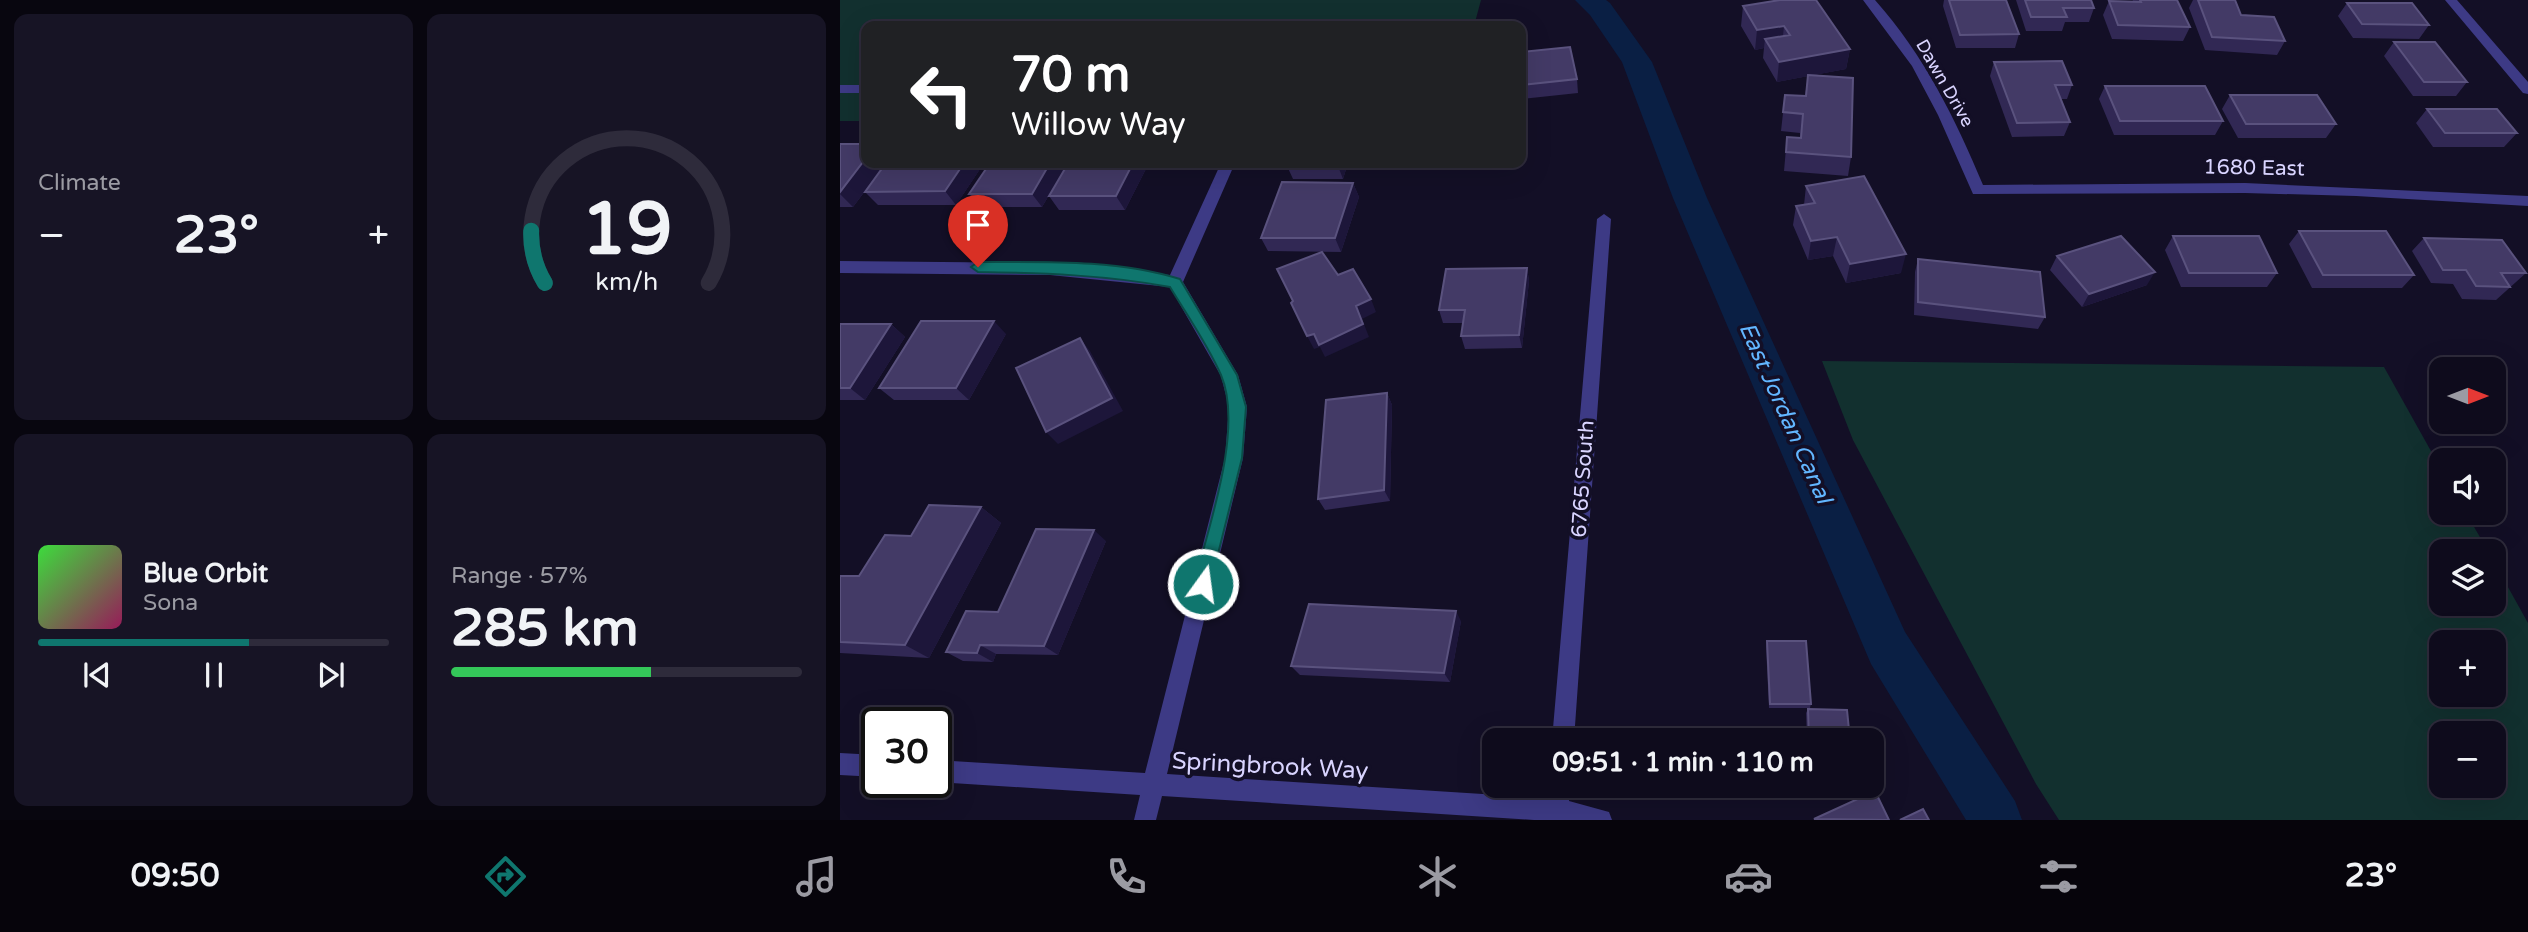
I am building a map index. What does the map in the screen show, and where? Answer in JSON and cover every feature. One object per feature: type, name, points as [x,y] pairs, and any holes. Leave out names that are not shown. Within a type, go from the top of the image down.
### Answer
[{"type":"street","name":"Dawn Drive","points":[[1869,0],[1917,63],[1953,129],[1979,190]]},
{"type":"street","points":[[2451,0],[2528,90]]},
{"type":"street","points":[[840,89],[861,89]]},
{"type":"street","points":[[1175,282],[1226,168]]},
{"type":"street","name":"1680 East","points":[[1979,190],[2273,189],[2528,201]]},
{"type":"street","name":"6765 South","points":[[1564,728],[1604,219]]},
{"type":"street","points":[[840,267],[1060,267],[1115,272],[1175,282]]},
{"type":"street","points":[[1145,820],[1234,458],[1238,407],[1229,375],[1175,282]]},
{"type":"street","points":[[840,764],[861,765]]},
{"type":"street","name":"Springbrook Way","points":[[952,772],[1558,810],[1601,820]]},
{"type":"street","points":[[1558,798],[1558,810]]},
{"type":"green space","points":[[840,0],[1481,0],[1475,21],[861,21],[861,121],[840,121]]},
{"type":"green space","points":[[1822,361],[2384,367],[2429,448],[2429,525],[2473,525],[2481,539],[2429,539],[2429,616],[2506,616],[2506,584],[2528,623],[2528,820],[2059,820],[2036,784],[1853,440]]},
{"type":"building","points":[[1780,0],[1816,0],[1850,49],[1779,62],[1765,39],[1790,35],[1784,26],[1757,30],[1743,6]]},
{"type":"building","points":[[1949,0],[2006,0],[2019,34],[1960,35]]},
{"type":"building","points":[[2025,0],[2091,0],[2094,8],[2063,8],[2067,17],[2031,17]]},
{"type":"building","points":[[2140,0],[2177,0],[2190,27],[2118,25],[2109,1],[2141,2]]},
{"type":"building","points":[[2198,0],[2235,0],[2241,15],[2274,17],[2285,41],[2212,37]]},
{"type":"building","points":[[2347,3],[2412,3],[2429,25],[2362,24]]},
{"type":"building","points":[[2394,42],[2435,42],[2467,82],[2424,82]]},
{"type":"building","points":[[1570,47],[1577,79],[1526,84],[1526,51]]},
{"type":"building","points":[[2062,61],[2072,85],[2055,85],[2070,122],[2017,123],[1994,62]]},
{"type":"building","points":[[1808,75],[1853,78],[1851,157],[1786,152],[1787,137],[1801,138],[1803,114],[1783,112],[1785,95],[1806,96]]},
{"type":"building","points":[[2105,86],[2205,86],[2223,121],[2120,121]]},
{"type":"building","points":[[2230,95],[2317,95],[2336,124],[2246,124]]},
{"type":"building","points":[[2427,109],[2497,109],[2517,133],[2445,133]]},
{"type":"building","points":[[840,144],[861,144],[861,165],[840,192]]},
{"type":"building","points":[[882,168],[961,168],[945,191],[865,192]]},
{"type":"building","points":[[987,168],[1047,168],[1032,194],[969,194]]},
{"type":"building","points":[[1065,168],[1130,168],[1116,196],[1049,196]]},
{"type":"building","points":[[1864,176],[1906,254],[1850,264],[1837,237],[1811,241],[1796,206],[1815,203],[1806,186]]},
{"type":"building","points":[[1282,182],[1353,183],[1335,238],[1261,238]]},
{"type":"building","points":[[2299,231],[2386,231],[2414,275],[2323,275]]},
{"type":"building","points":[[2121,236],[2155,272],[2089,294],[2057,256]]},
{"type":"building","points":[[2173,236],[2259,236],[2277,273],[2189,273]]},
{"type":"building","points":[[2424,238],[2502,240],[2526,273],[2501,273],[2510,287],[2476,286],[2466,270],[2443,270]]},
{"type":"building","points":[[1322,252],[1338,275],[1353,269],[1371,299],[1356,306],[1363,324],[1319,345],[1314,334],[1307,336],[1277,269]]},
{"type":"building","points":[[1918,259],[2040,272],[2045,317],[1918,302]]},
{"type":"building","points":[[1527,268],[1519,335],[1461,336],[1465,310],[1439,310],[1446,269]]},
{"type":"building","points":[[921,321],[994,321],[956,388],[879,388]]},
{"type":"building","points":[[840,324],[891,324],[850,388],[840,388]]},
{"type":"building","points":[[1080,338],[1112,398],[1046,432],[1016,368]]},
{"type":"building","points":[[1387,393],[1384,490],[1318,499],[1326,400]]},
{"type":"building","points":[[929,505],[981,507],[905,645],[840,642],[840,576],[859,576],[885,535],[911,536]]},
{"type":"building","points":[[1036,529],[1094,530],[1044,646],[980,645],[977,653],[946,652],[966,611],[998,612]]},
{"type":"building","points":[[1309,604],[1456,611],[1444,673],[1291,666]]},
{"type":"building","points":[[1767,641],[1806,641],[1811,704],[1770,704]]},
{"type":"building","points":[[1808,709],[1847,710],[1849,728],[1809,728]]},
{"type":"building","points":[[1860,798],[1878,798],[1889,820],[1814,819]]},
{"type":"building","points":[[1923,809],[1929,820],[1900,820]]},
{"type":"waterway","name":"East Jordan Canal","points":[[1589,0],[1600,9],[1637,62],[1690,198],[1888,648],[1996,820]]},
{"type":"route","points":[[978,267],[1060,267],[1115,272],[1175,282],[1229,375],[1238,407],[1234,458],[1203,584]]}]
